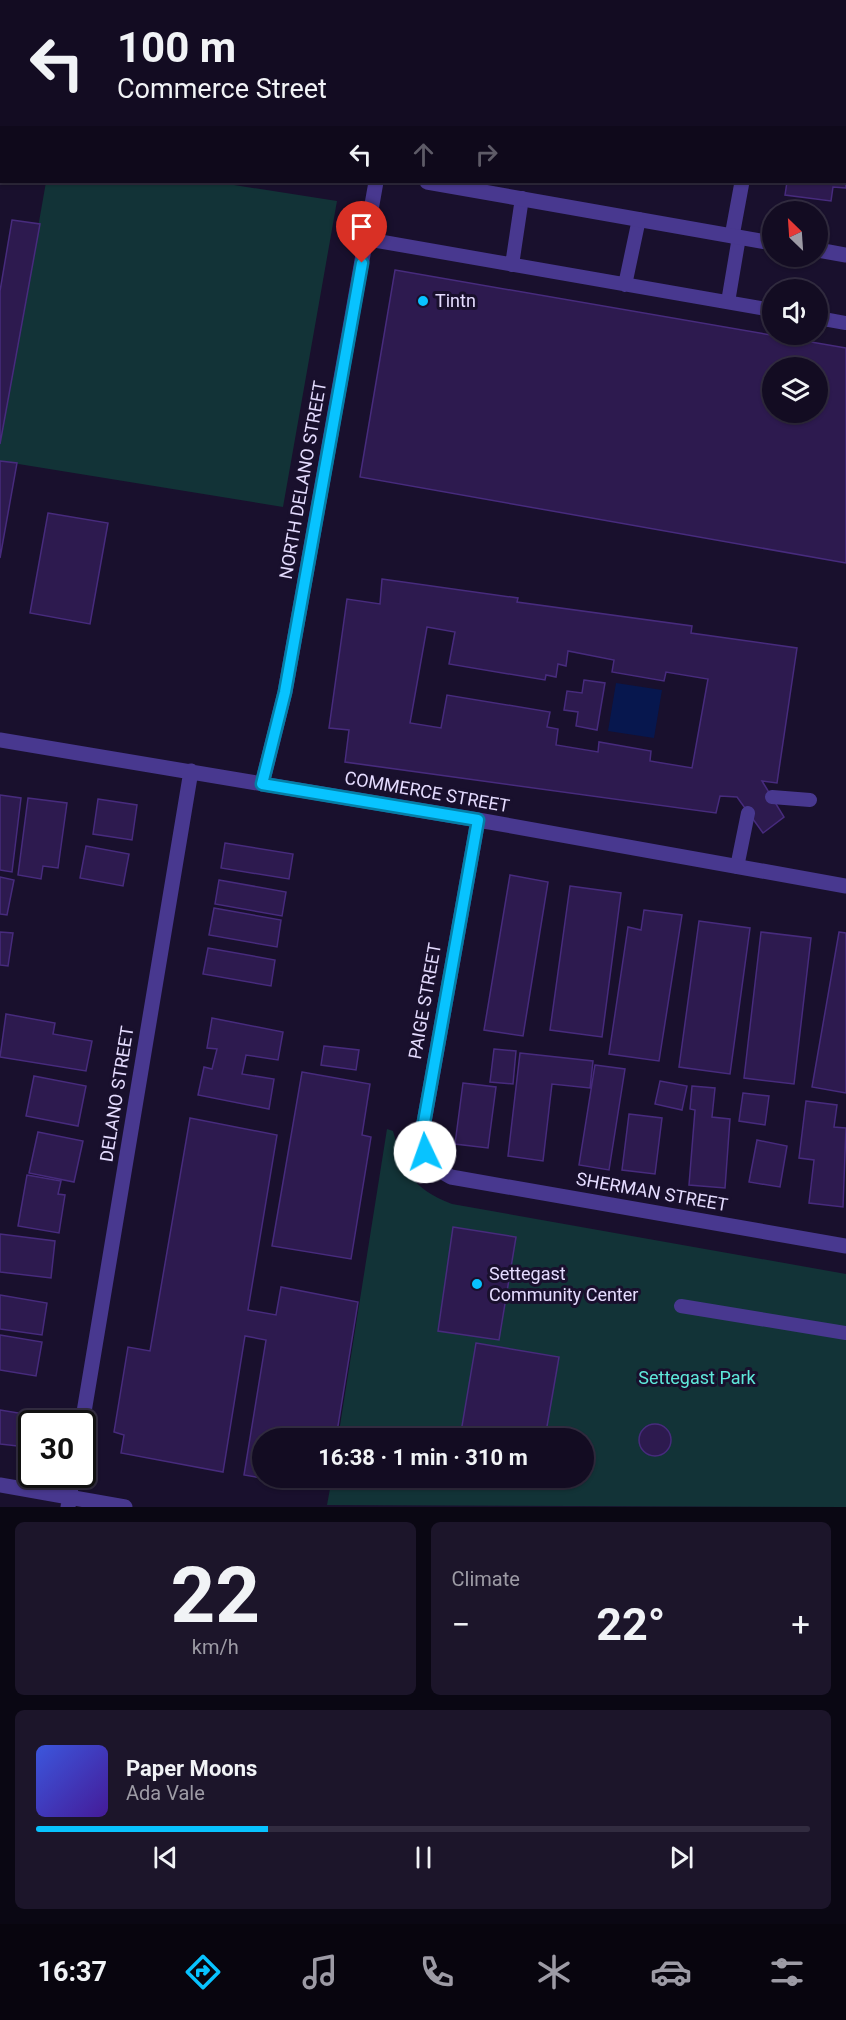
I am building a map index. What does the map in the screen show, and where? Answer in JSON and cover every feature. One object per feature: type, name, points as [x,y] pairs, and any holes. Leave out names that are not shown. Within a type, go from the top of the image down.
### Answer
[{"type":"street","name":"NORTH DELANO STREET","points":[[262,784],[285,692],[376,183]]},
{"type":"street","points":[[433,183],[762,241]]},
{"type":"street","points":[[736,236],[742,183]]},
{"type":"street","points":[[828,252],[846,255]]},
{"type":"street","name":"COMMERCE STREET","points":[[0,740],[478,820],[846,886]]},
{"type":"street","name":"DELANO STREET","points":[[84,1410],[190,771]]},
{"type":"street","name":"PAIGE STREET","points":[[451,1177],[430,1165],[421,1139],[478,820]]},
{"type":"street","name":"SHERMAN STREET","points":[[451,1177],[846,1246]]},
{"type":"street","points":[[0,1485],[68,1502],[125,1507]]},
{"type":"lane","points":[[512,265],[522,198]]},
{"type":"lane","points":[[625,285],[639,219]]},
{"type":"lane","points":[[728,302],[736,236]]},
{"type":"lane","points":[[366,239],[762,308]]},
{"type":"lane","points":[[828,318],[845,318]]},
{"type":"lane","points":[[772,797],[810,800]]},
{"type":"lane","points":[[737,867],[748,813]]},
{"type":"lane","points":[[681,1306],[846,1333]]},
{"type":"green space","points":[[46,183],[221,183],[337,201],[283,507],[0,461],[0,444]]},
{"type":"green space","name":"Settegast Park","points":[[387,1129],[393,1131],[401,1157],[411,1176],[427,1191],[452,1204],[846,1274],[846,1507],[327,1505],[330,1488],[594,1488],[594,1428],[340,1428]]},
{"type":"shaded area","points":[[616,683],[662,690],[654,738],[608,731]]},
{"type":"building","points":[[787,183],[846,183],[846,188],[833,187],[831,201],[785,195]]},
{"type":"building","points":[[12,220],[40,224],[0,444],[0,291]]},
{"type":"building","points":[[395,270],[762,333],[762,345],[828,345],[846,348],[846,563],[360,477]]},
{"type":"building","points":[[0,461],[17,463],[0,558]]},
{"type":"building","points":[[48,513],[108,523],[90,624],[30,613]]},
{"type":"building","points":[[382,579],[518,598],[517,602],[692,626],[691,633],[797,648],[777,783],[762,781],[784,817],[763,833],[737,797],[720,796],[716,813],[345,762],[349,730],[329,728],[347,599],[380,604]],"holes":[[[427,627],[455,632],[449,664],[545,680],[546,675],[556,677],[558,664],[566,666],[568,651],[614,660],[612,672],[664,681],[666,672],[708,679],[692,768],[650,761],[651,751],[599,742],[598,752],[556,745],[558,729],[547,727],[550,712],[447,695],[441,728],[410,723]]]},
{"type":"building","points":[[584,680],[605,683],[597,730],[576,726],[578,712],[564,710],[567,691],[582,693]]},
{"type":"building","points":[[0,795],[21,798],[12,872],[0,870]]},
{"type":"building","points":[[28,798],[67,803],[58,868],[43,866],[41,879],[18,875]]},
{"type":"building","points":[[98,799],[137,805],[132,840],[93,834]]},
{"type":"building","points":[[225,843],[293,854],[289,879],[221,868]]},
{"type":"building","points":[[86,846],[129,854],[123,886],[80,878]]},
{"type":"building","points":[[510,875],[548,882],[523,1036],[484,1030]]},
{"type":"building","points":[[0,877],[14,880],[7,915],[0,914]]},
{"type":"building","points":[[219,880],[286,892],[282,916],[215,904]]},
{"type":"building","points":[[570,886],[621,893],[602,1037],[550,1030]]},
{"type":"building","points":[[214,908],[281,920],[277,947],[209,935]]},
{"type":"building","points":[[644,910],[682,915],[659,1061],[609,1054],[628,927],[641,930]]},
{"type":"building","points":[[699,921],[750,928],[730,1074],[679,1067]]},
{"type":"building","points":[[0,932],[13,933],[8,966],[0,965]]},
{"type":"building","points":[[761,932],[811,938],[794,1084],[744,1078]]},
{"type":"building","points":[[839,932],[846,933],[846,1093],[812,1087]]},
{"type":"building","points":[[208,948],[275,960],[271,986],[203,974]]},
{"type":"building","points":[[6,1014],[55,1023],[53,1034],[92,1041],[86,1071],[0,1057]]},
{"type":"building","points":[[212,1018],[283,1032],[278,1060],[246,1055],[242,1074],[274,1079],[269,1109],[198,1095],[204,1067],[212,1069],[217,1049],[207,1048]]},
{"type":"building","points":[[324,1046],[359,1050],[356,1070],[321,1065]]},
{"type":"building","points":[[494,1049],[516,1051],[513,1084],[490,1082]]},
{"type":"building","points":[[520,1053],[593,1061],[590,1088],[552,1084],[543,1161],[508,1156]]},
{"type":"building","points":[[595,1065],[625,1069],[609,1170],[579,1165]]},
{"type":"building","points":[[302,1072],[370,1084],[362,1135],[371,1137],[351,1259],[272,1246]]},
{"type":"building","points":[[34,1076],[86,1086],[78,1126],[26,1116]]},
{"type":"building","points":[[660,1081],[687,1086],[682,1110],[655,1104]]},
{"type":"building","points":[[463,1083],[496,1087],[488,1148],[455,1144]]},
{"type":"building","points":[[692,1086],[715,1088],[712,1117],[730,1119],[725,1188],[689,1185],[695,1110],[690,1109]]},
{"type":"building","points":[[743,1093],[769,1096],[765,1125],[739,1121]]},
{"type":"building","points":[[806,1101],[837,1105],[834,1127],[846,1128],[843,1207],[809,1203],[814,1160],[799,1158]]},
{"type":"building","points":[[629,1114],[662,1118],[655,1174],[622,1170]]},
{"type":"building","points":[[190,1118],[277,1135],[248,1310],[276,1315],[281,1287],[358,1302],[338,1428],[252,1428],[252,1476],[244,1475],[266,1340],[245,1336],[223,1472],[121,1453],[124,1435],[114,1432],[128,1347],[150,1351]]},
{"type":"building","points":[[38,1132],[83,1141],[74,1182],[29,1173]]},
{"type":"building","points":[[757,1140],[787,1146],[780,1187],[749,1182]]},
{"type":"building","points":[[27,1175],[61,1181],[58,1194],[65,1195],[59,1233],[18,1226]]},
{"type":"building","name":"Settegast Community Center","points":[[453,1227],[516,1237],[499,1340],[438,1331]]},
{"type":"building","points":[[0,1234],[55,1241],[51,1278],[0,1272]]},
{"type":"building","points":[[0,1295],[47,1303],[42,1335],[0,1329]]},
{"type":"building","points":[[0,1335],[42,1342],[36,1376],[0,1370]]},
{"type":"building","points":[[476,1343],[559,1357],[547,1428],[462,1428]]},
{"type":"building","points":[[0,1410],[18,1413],[18,1446],[0,1444]]},
{"type":"building","points":[[655,1424],[666,1429],[671,1440],[666,1451],[655,1456],[644,1451],[639,1440],[644,1429]]},
{"type":"place","name":"Tintn","points":[[423,301]]},
{"type":"place","name":"Settegast Community Center","points":[[477,1284]]},
{"type":"route","points":[[362,263],[285,692],[262,784],[478,820],[421,1139],[425,1152]]}]
